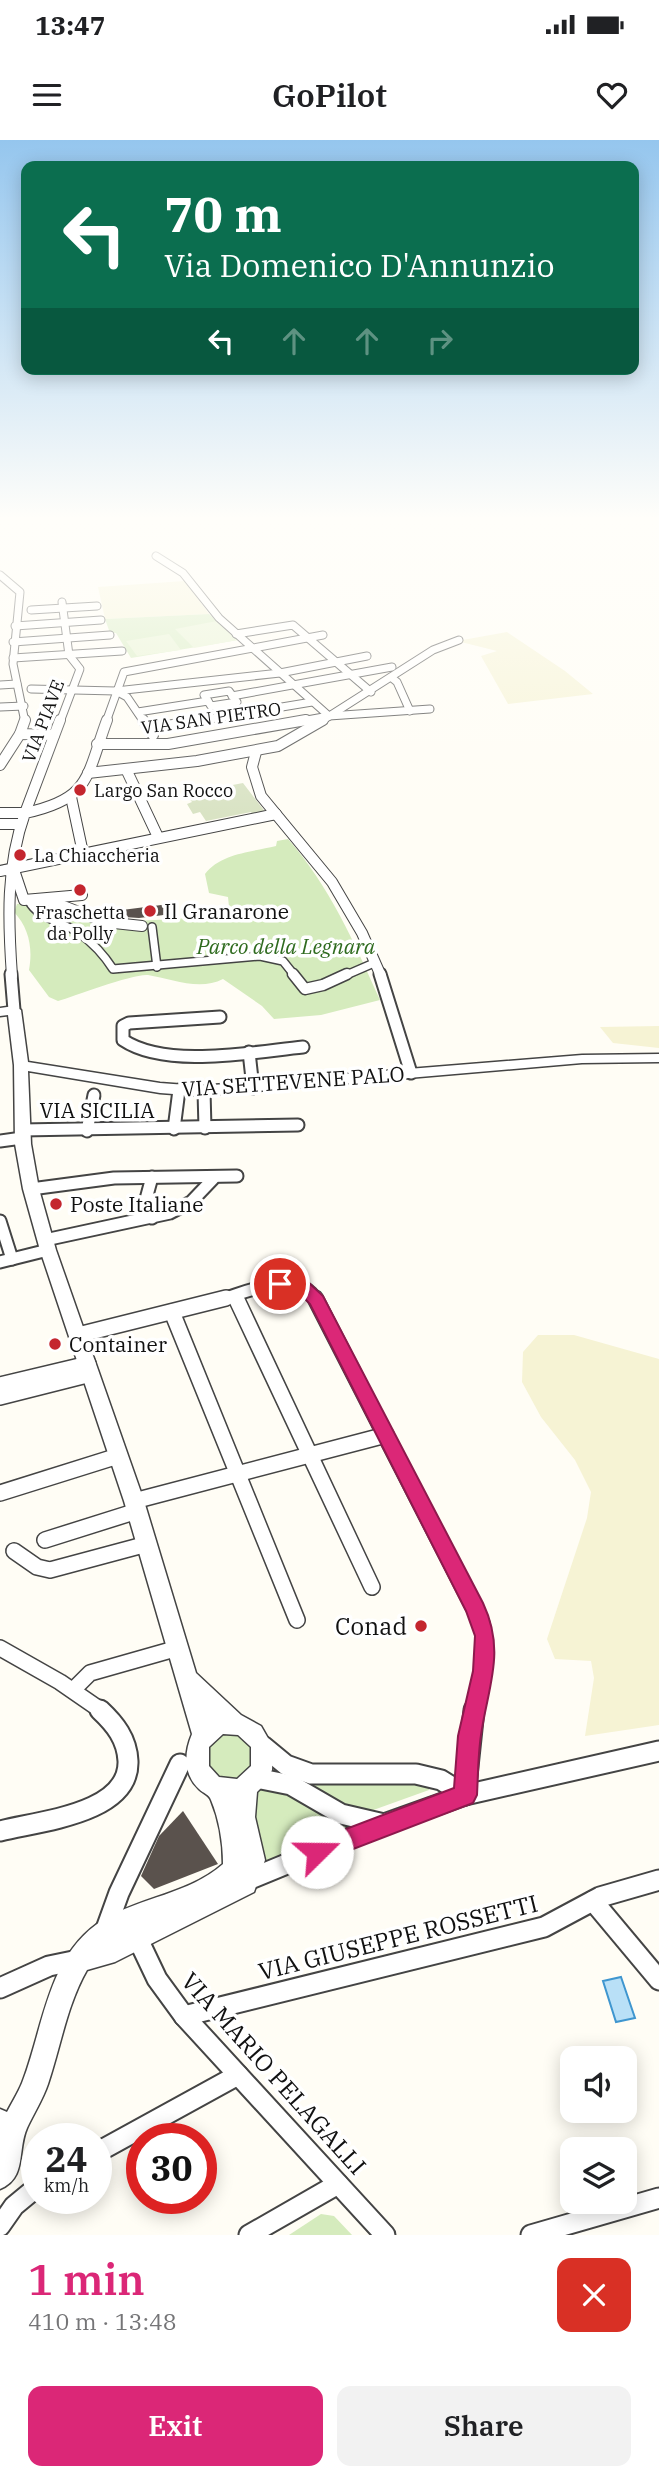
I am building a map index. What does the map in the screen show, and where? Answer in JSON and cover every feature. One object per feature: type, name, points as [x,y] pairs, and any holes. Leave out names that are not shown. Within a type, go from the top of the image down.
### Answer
[{"type":"street","points":[[0,765],[3,749],[20,734],[25,717],[13,658],[16,619]]},
{"type":"street","name":"VIA PIAVE","points":[[9,837],[25,813],[80,666],[69,654],[64,619]]},
{"type":"street","points":[[221,619],[329,716],[430,709]]},
{"type":"street","points":[[15,626],[101,620]]},
{"type":"street","points":[[236,634],[289,624],[371,692]]},
{"type":"street","points":[[13,642],[110,635]]},
{"type":"street","points":[[0,813],[45,810],[71,797],[84,786],[126,670],[323,635]]},
{"type":"street","points":[[88,773],[256,752],[292,740],[436,648],[459,640]]},
{"type":"street","points":[[13,658],[122,651]]},
{"type":"street","points":[[0,685],[31,689],[117,691],[279,673],[367,656]]},
{"type":"street","points":[[191,659],[216,693]]},
{"type":"street","points":[[232,696],[392,667]]},
{"type":"street","points":[[392,678],[397,682],[411,711]]},
{"type":"street","points":[[117,691],[126,696],[158,745]]},
{"type":"street","points":[[229,691],[232,696],[237,702],[212,706],[204,695],[229,691]]},
{"type":"street","points":[[138,712],[208,701]]},
{"type":"street","points":[[149,729],[312,702]]},
{"type":"street","points":[[223,704],[256,752]]},
{"type":"street","points":[[0,707],[23,706]]},
{"type":"street","name":"VIA SAN PIETRO","points":[[97,744],[158,745],[243,733],[329,716]]},
{"type":"street","points":[[20,734],[54,735]]},
{"type":"street","points":[[256,752],[251,768],[253,780],[276,814],[321,866],[374,963],[394,1008],[411,1073]]},
{"type":"street","points":[[126,769],[158,837]]},
{"type":"street","points":[[71,797],[83,853]]},
{"type":"street","points":[[3,870],[276,814]]},
{"type":"street","points":[[0,824],[18,824]]},
{"type":"street","points":[[9,837],[3,870],[7,1011],[21,1065],[22,1134],[30,1189],[46,1245],[135,1506],[204,1736]]},
{"type":"street","points":[[3,870],[16,873],[24,900],[82,895]]},
{"type":"street","points":[[45,899],[105,922],[147,927],[157,967]]},
{"type":"street","points":[[29,901],[34,911],[64,921],[108,959],[113,969],[260,956],[283,961],[305,989],[320,988],[361,966],[374,963]]},
{"type":"street","points":[[220,1017],[129,1023],[123,1026],[123,1040],[133,1047],[181,1055],[303,1047]]},
{"type":"street","points":[[249,1052],[253,1088]]},
{"type":"street","name":"VIA SETTEVENE PALO","points":[[21,1065],[179,1090],[204,1091],[594,1058],[659,1058]]},
{"type":"street","points":[[174,1129],[179,1090]]},
{"type":"street","points":[[204,1091],[205,1128]]},
{"type":"street","points":[[87,1131],[94,1095]]},
{"type":"street","name":"VIA SICILIA","points":[[0,1141],[22,1134],[298,1125]]},
{"type":"street","points":[[30,1189],[103,1179],[213,1179],[237,1176]]},
{"type":"street","points":[[152,1177],[146,1199],[152,1218]]},
{"type":"street","points":[[0,1221],[6,1260],[46,1245],[152,1218],[187,1205],[213,1179]]},
{"type":"street","points":[[78,1335],[289,1283],[301,1285],[310,1291],[478,1615],[485,1636],[484,1671],[469,1736],[465,1795]]},
{"type":"street","points":[[235,1296],[372,1587]]},
{"type":"street","points":[[172,1312],[297,1620]]},
{"type":"street","points":[[0,1385],[89,1369]]},
{"type":"street","points":[[0,1397],[89,1369]]},
{"type":"street","points":[[45,1540],[135,1506],[237,1474],[386,1435]]},
{"type":"street","points":[[0,1493],[118,1456]]},
{"type":"street","points":[[13,1551],[37,1567],[50,1570],[147,1544]]},
{"type":"street","points":[[0,1648],[72,1689],[106,1716],[126,1745],[129,1757],[127,1774],[110,1800],[86,1811],[0,1831]]},
{"type":"street","points":[[72,1689],[90,1673],[178,1648]]},
{"type":"street","points":[[187,1678],[235,1724],[251,1730],[281,1764],[305,1775],[414,1773],[442,1780],[465,1795]]},
{"type":"street","points":[[235,1724],[216,1727],[204,1736],[196,1752],[196,1764],[202,1778],[219,1788],[231,1789],[251,1781],[291,1785],[347,1817],[384,1824]]},
{"type":"street","points":[[250,1879],[253,1860],[244,1817],[251,1781],[264,1763],[263,1746]]},
{"type":"street","points":[[0,1988],[49,1966],[99,1956],[239,1890],[250,1879],[384,1824],[465,1795],[659,1751]]},
{"type":"street","points":[[105,1933],[119,1894],[180,1764]]},
{"type":"street","points":[[0,2176],[12,2156],[5,2128],[31,2095],[60,2001],[78,1960],[88,1947],[105,1933],[216,1885],[232,1874],[236,1863],[235,1847],[219,1788]]},
{"type":"street","name":"VIA GIUSEPPE ROSSETTI","points":[[184,2016],[544,1927],[593,1901],[659,1880]]},
{"type":"street","points":[[593,1901],[659,1980]]},
{"type":"street","name":"VIA MARIO PELAGALLI","points":[[136,1937],[157,1979],[184,2016],[385,2235]]},
{"type":"street","points":[[112,2144],[238,2075]]},
{"type":"street","points":[[249,2235],[338,2184]]},
{"type":"street","points":[[0,2227],[21,2198]]},
{"type":"street","points":[[531,2235],[659,2198]]},
{"type":"shaded area","points":[[507,632],[565,671],[593,694],[508,704],[481,656],[497,651],[457,641]]},
{"type":"shaded area","points":[[659,1026],[659,1048],[613,1043],[600,1027]]},
{"type":"shaded area","points":[[538,1335],[574,1335],[659,1359],[659,1725],[585,1736],[594,1678],[591,1661],[555,1659],[547,1639],[587,1518],[591,1492],[575,1460],[541,1417],[522,1382],[523,1352]]},
{"type":"green space","points":[[105,619],[214,619],[238,640],[131,658],[116,633],[110,633]]},
{"type":"green space","points":[[217,621],[237,640],[194,648],[175,629]]},
{"type":"green space","points":[[169,634],[181,650],[137,656],[126,641]]},
{"type":"green space","points":[[243,783],[266,813],[253,816],[251,812],[206,821],[200,812],[193,814],[187,804],[192,802],[186,794]]},
{"type":"green space","name":"Parco della Legnara","points":[[288,839],[329,896],[351,936],[380,1000],[321,1015],[274,1019],[262,1006],[223,979],[195,984],[141,975],[58,1001],[49,997],[29,970],[29,939],[14,912],[17,904],[42,902],[117,922],[230,916],[228,897],[209,893],[205,874],[228,857],[276,846],[277,841]]},
{"type":"green space","points":[[226,1732],[243,1735],[253,1747],[254,1764],[244,1774],[235,1778],[210,1775],[205,1746]]},
{"type":"green space","points":[[306,1779],[425,1782],[429,1790],[365,1813],[351,1812],[304,1784]]},
{"type":"green space","points":[[275,1785],[352,1825],[262,1863],[250,1805],[257,1788]]},
{"type":"green space","points":[[321,2214],[334,2216],[352,2235],[289,2235]]},
{"type":"water","points":[[621,1977],[635,2018],[616,2022],[603,1981]]},
{"type":"building","name":"Il Granarone","points":[[169,904],[172,914],[124,917],[122,910]]},
{"type":"building","points":[[183,1811],[218,1864],[154,1889],[141,1876],[159,1836]]},
{"type":"place","name":"Largo San Rocco","points":[[80,790]]},
{"type":"place","name":"La Chiaccheria","points":[[20,855]]},
{"type":"place","name":"Fraschetta da Polly","points":[[80,890]]},
{"type":"place","name":"Il Granarone","points":[[150,911]]},
{"type":"place","name":"Poste Italiane","points":[[56,1204]]},
{"type":"place","name":"Container","points":[[55,1344]]},
{"type":"place","name":"Conad","points":[[421,1626]]},
{"type":"route","points":[[280,1284],[304,1286],[317,1300],[476,1609],[485,1636],[484,1671],[469,1736],[465,1795],[317,1852]]}]
